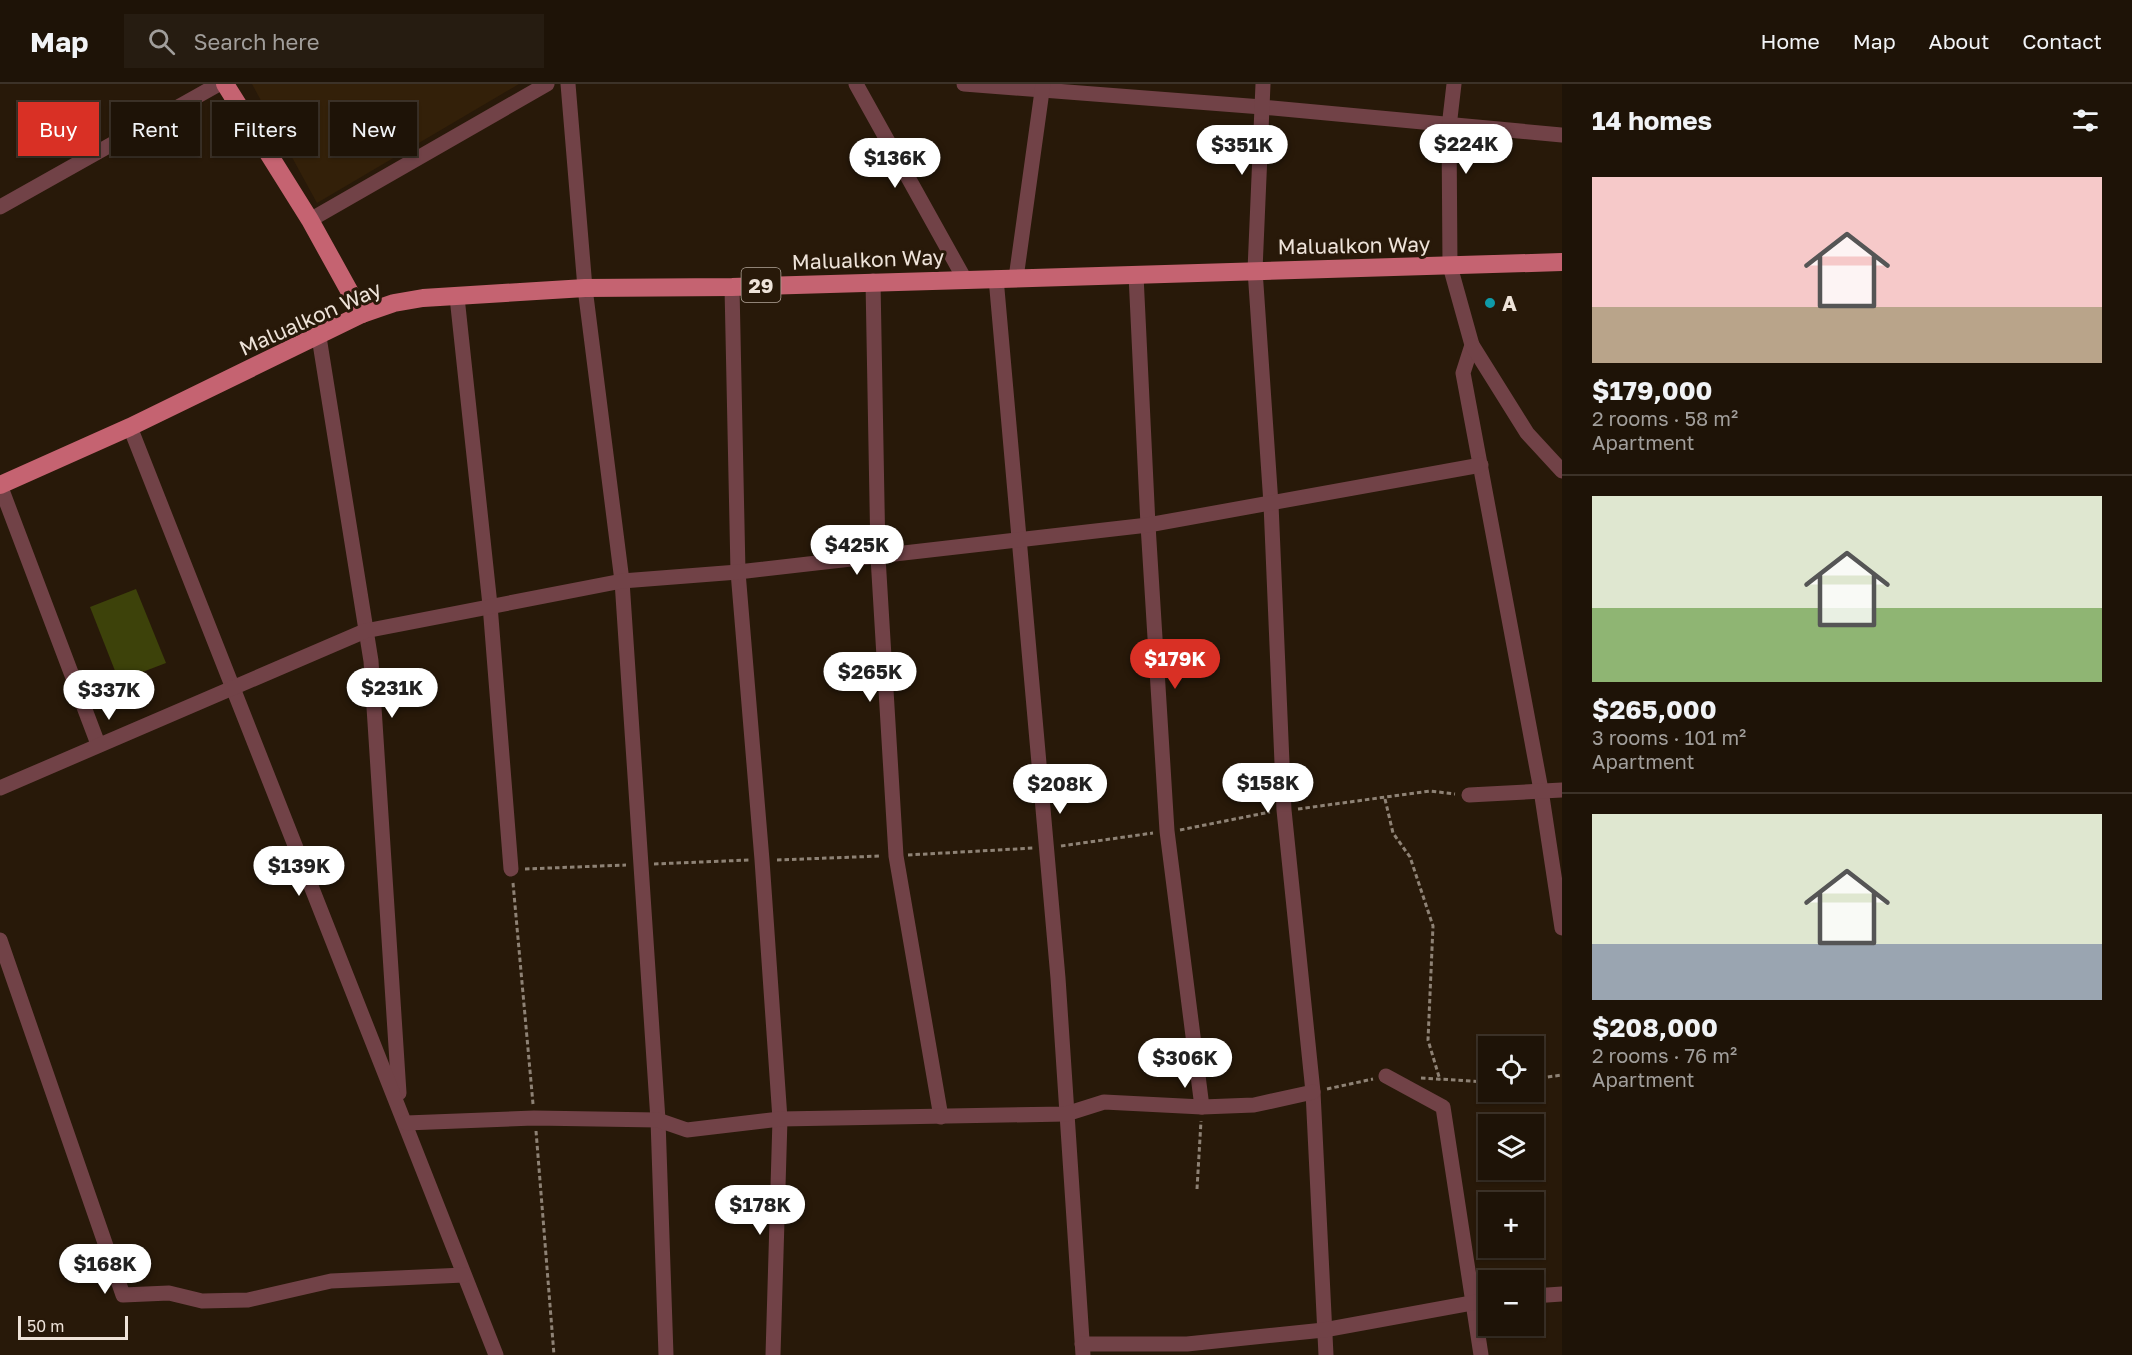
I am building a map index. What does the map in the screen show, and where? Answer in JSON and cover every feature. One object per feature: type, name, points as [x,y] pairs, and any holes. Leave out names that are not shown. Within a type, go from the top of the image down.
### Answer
[{"type":"main road","points":[[225,84],[310,220],[362,314]]},
{"type":"main road","name":"Malualkon Way","points":[[0,485],[130,427],[319,337],[362,314],[394,303],[423,298],[585,288],[732,286],[1562,262]]},
{"type":"street","points":[[0,207],[219,84]]},
{"type":"street","points":[[310,220],[547,84]]},
{"type":"street","points":[[568,84],[585,288],[622,582],[639,864],[658,1120],[666,1355]]},
{"type":"street","points":[[856,84],[964,278]]},
{"type":"street","points":[[964,84],[1043,87],[1449,127],[1562,135]]},
{"type":"street","points":[[1263,84],[1255,270],[1271,504],[1284,810],[1313,1092],[1326,1355]]},
{"type":"street","points":[[1454,84],[1449,127],[1450,266],[1472,345],[1527,433],[1562,471]]},
{"type":"street","points":[[1016,278],[1043,87]]},
{"type":"street","points":[[1136,275],[1148,525],[1167,831],[1202,1107]]},
{"type":"street","points":[[996,278],[1047,848],[1083,1349],[1187,1349],[1324,1330],[1478,1301]]},
{"type":"street","points":[[873,281],[878,557],[896,856],[941,1117]]},
{"type":"street","points":[[732,286],[738,572],[762,860],[780,1119],[773,1355]]},
{"type":"street","points":[[457,297],[490,605],[511,869]]},
{"type":"street","points":[[319,337],[371,661],[400,1108]]},
{"type":"street","points":[[1472,345],[1463,373],[1541,790],[1562,928]]},
{"type":"street","points":[[130,427],[496,1355]]},
{"type":"street","points":[[0,788],[365,631],[490,605],[622,582],[878,557],[1148,525],[1481,465]]},
{"type":"street","points":[[0,485],[98,744]]},
{"type":"street","points":[[1468,795],[1562,790]]},
{"type":"street","points":[[1,948],[123,1296],[169,1293],[202,1301],[248,1300],[331,1281],[464,1275]]},
{"type":"street","points":[[1386,1076],[1443,1107],[1481,1355]]},
{"type":"street","points":[[406,1123],[534,1118],[658,1120],[687,1131],[780,1119],[1066,1114],[1104,1102],[1202,1107],[1254,1105],[1313,1092]]},
{"type":"street","points":[[1544,1295],[1562,1294]]},
{"type":"path","points":[[554,1355],[511,869],[896,856],[1047,848],[1189,830],[1254,813],[1385,799],[1430,791],[1468,795]]},
{"type":"path","points":[[1385,799],[1393,833],[1410,857],[1432,926],[1428,1040],[1440,1080]]},
{"type":"path","points":[[1544,1078],[1562,1075]]},
{"type":"path","points":[[1197,1189],[1202,1107]]},
{"type":"shaded area","points":[[252,84],[519,84],[417,144],[417,102],[330,102],[330,156],[397,156],[317,203],[291,156],[318,156],[318,102],[262,102]]},
{"type":"green space","points":[[136,589],[166,663],[119,681],[90,607]]},
{"type":"place","name":"A","points":[[1490,303]]}]
